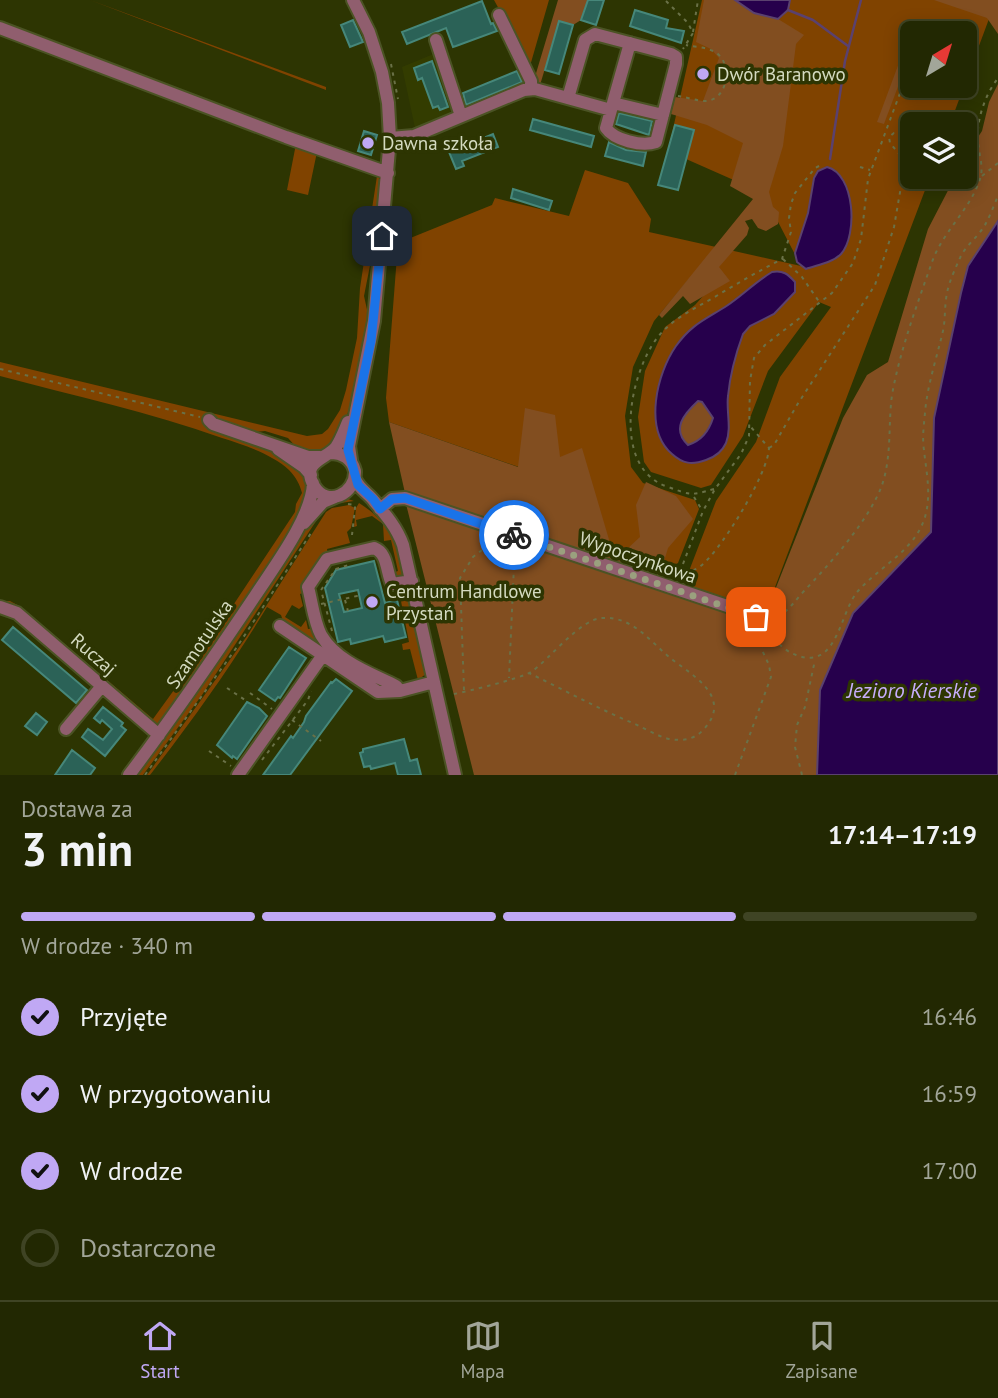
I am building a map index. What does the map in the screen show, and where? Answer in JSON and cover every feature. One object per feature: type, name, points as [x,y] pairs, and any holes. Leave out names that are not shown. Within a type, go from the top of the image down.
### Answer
[{"type":"street","points":[[354,0],[369,32],[382,72],[388,103],[390,138],[374,321],[348,450],[358,485],[373,499],[400,536],[456,775]]},
{"type":"street","points":[[499,15],[531,81],[531,89]]},
{"type":"street","points":[[0,28],[261,128],[388,173]]},
{"type":"street","points":[[568,98],[585,40],[595,34],[630,43],[676,57],[656,142],[648,145],[611,135],[606,128],[630,43]]},
{"type":"street","points":[[436,40],[461,116]]},
{"type":"street","points":[[390,138],[412,137],[531,89],[663,115]]},
{"type":"street","points":[[312,479],[313,466],[341,439],[357,403]]},
{"type":"street","points":[[209,420],[308,457],[339,453],[351,460]]},
{"type":"street","points":[[272,445],[304,467],[324,495],[340,499],[359,499],[380,509]]},
{"type":"street","name":"Szamotulska","points":[[129,775],[209,665],[296,531],[313,494],[312,479]]},
{"type":"street","points":[[340,499],[350,490],[355,479]]},
{"type":"street","name":"Wypoczynkowa","points":[[380,509],[392,499],[405,498],[766,620]]},
{"type":"street","name":"Szamotulska","points":[[296,531],[323,502],[340,499]]},
{"type":"street","points":[[327,651],[321,634],[319,605],[308,587],[327,559],[374,548],[383,554],[392,584],[412,581]]},
{"type":"street","name":"Ruczaj","points":[[0,607],[17,613],[159,736]]},
{"type":"street","points":[[281,626],[327,651],[378,692],[400,691],[434,682]]},
{"type":"street","points":[[236,772],[286,717],[327,651]]},
{"type":"street","points":[[66,729],[102,686]]},
{"type":"path","points":[[676,57],[693,33],[698,0]]},
{"type":"path","points":[[666,1],[688,23],[693,33]]},
{"type":"path","points":[[668,94],[707,102],[721,92],[725,83],[727,74],[721,57],[714,51],[686,45]]},
{"type":"path","points":[[766,620],[785,613],[815,580],[861,522],[877,497],[885,475],[893,392],[905,345],[933,259],[944,237],[972,198],[981,176],[979,120],[988,94],[998,78]]},
{"type":"path","points":[[683,564],[703,511],[715,489],[741,454],[749,436],[750,381],[754,358],[765,345],[840,285],[853,263],[861,239],[871,170],[900,93]]},
{"type":"path","points":[[900,133],[894,132],[889,137],[890,143],[900,156]]},
{"type":"path","points":[[981,176],[998,163]]},
{"type":"path","points":[[715,489],[693,495],[661,485],[638,465],[632,444],[631,423],[640,367],[655,341],[672,322],[782,259],[791,232],[789,218],[795,193],[815,168],[821,165]]},
{"type":"path","points":[[860,167],[871,170]]},
{"type":"path","points":[[769,448],[774,445],[797,405],[876,285],[894,227],[901,189]]},
{"type":"path","points":[[815,659],[827,649],[855,594],[868,580],[888,566],[922,526],[927,511],[928,472],[923,447],[925,411],[943,334],[947,292],[961,255],[985,225],[998,195]]},
{"type":"path","points":[[782,259],[802,277],[820,303]]},
{"type":"path","points":[[0,369],[209,420]]},
{"type":"path","points":[[679,577],[694,571],[713,553],[757,483],[769,448],[750,426]]},
{"type":"path","points":[[693,495],[703,511]]},
{"type":"path","points":[[340,499],[355,505],[352,535]]},
{"type":"path","points":[[145,775],[237,647],[317,523]]},
{"type":"path","points":[[465,692],[460,578],[473,557],[486,550],[505,554],[514,565],[509,679]]},
{"type":"path","points":[[327,651],[335,643],[331,621],[319,605],[321,590],[336,569],[350,565]]},
{"type":"path","points":[[319,605],[357,596],[356,590]]},
{"type":"path","points":[[345,599],[348,611]]},
{"type":"path","points":[[454,694],[529,673],[588,623],[600,618],[615,619],[630,624],[653,640],[669,657],[698,677],[712,696],[713,715],[695,737],[682,740],[668,738],[626,721],[529,673]]},
{"type":"path","points":[[766,620],[773,637],[785,649],[815,659]]},
{"type":"path","points":[[735,775],[771,677],[762,649],[766,620]]},
{"type":"path","points":[[802,775],[795,747],[797,725],[805,707],[815,659]]},
{"type":"path","points":[[227,688],[245,700]]},
{"type":"path","points":[[250,693],[321,741]]},
{"type":"path","points":[[209,751],[236,772]]},
{"type":"shaded area","points":[[90,0],[326,87],[326,90]]},
{"type":"shaded area","points":[[494,0],[549,0],[530,66]]},
{"type":"shaded area","points":[[558,0],[588,0],[581,20],[573,25],[559,22],[540,85],[534,80]]},
{"type":"shaded area","points":[[702,0],[996,0],[977,51],[977,21],[900,21],[900,98],[960,98],[954,112],[900,112],[900,189],[925,189],[766,611],[684,584],[716,501],[756,442],[780,377],[831,307],[819,302],[768,371],[743,436],[711,485],[701,488],[651,472],[644,462],[638,417],[645,371],[665,327],[704,295],[688,280],[654,321],[633,367],[625,416],[631,467],[643,483],[695,500],[699,509],[678,563],[669,568],[549,528],[519,467],[389,422],[386,398],[398,243],[492,205],[495,198],[569,216],[585,170],[628,183],[651,219],[649,232],[801,266],[763,193],[668,151]]},
{"type":"shaded area","points":[[704,0],[735,0],[754,13],[778,19],[804,35],[796,44],[783,146],[769,192],[773,207],[779,212],[778,224],[766,231],[758,228],[752,219],[745,221],[749,228],[747,235],[719,267],[730,281],[690,304],[683,296],[662,318],[659,315],[753,199],[730,186],[743,143],[707,125],[671,114],[675,97],[703,101],[719,58],[711,49],[696,42]]},
{"type":"shaded area","points":[[934,0],[998,0],[998,34],[987,18]]},
{"type":"shaded area","points":[[436,53],[456,112],[415,128],[402,67]]},
{"type":"shaded area","points":[[900,60],[900,81],[884,124],[877,122]]},
{"type":"shaded area","points":[[998,84],[998,221],[968,266],[934,418],[931,533],[853,614],[820,690],[817,775],[474,775],[406,504],[762,623],[843,418],[867,375],[888,362],[928,229],[949,189],[977,189],[977,138],[982,131],[989,102]]},
{"type":"shaded area","points":[[296,144],[317,152],[308,195],[287,190]]},
{"type":"shaded area","points":[[380,173],[375,240],[364,296],[368,314],[367,331],[354,396],[338,439],[330,449],[313,454],[297,448],[288,438],[265,431],[255,432],[206,417],[274,451],[306,474],[309,495],[285,540],[238,612],[160,724],[153,724],[22,612],[11,604],[0,604],[0,601],[10,601],[21,607],[153,719],[208,643],[295,512],[302,493],[300,487],[289,470],[257,451],[167,420],[0,376],[0,362],[307,436],[322,434],[340,410],[346,390],[357,338],[360,288],[377,176]]},
{"type":"shaded area","points":[[698,401],[702,402],[713,418],[704,435],[688,445],[683,439],[680,427]]},
{"type":"shaded area","points":[[525,408],[555,415],[560,457],[582,448],[610,543],[616,548],[626,550],[640,537],[636,505],[646,482],[676,496],[693,519],[668,548],[659,578],[405,493],[389,422],[518,467]]},
{"type":"shaded area","points":[[345,498],[354,501],[334,504],[324,509],[202,695],[143,775],[135,775],[310,522],[322,507]]},
{"type":"shaded area","points":[[359,503],[370,510],[385,525],[390,533],[398,551],[403,576],[396,578],[392,573],[398,571],[391,540],[384,541],[383,524],[372,516],[356,520],[357,526],[354,527]]},
{"type":"shaded area","points":[[349,505],[355,508],[351,528],[347,532],[350,543],[327,549],[328,555],[306,592],[300,594],[303,606],[299,609],[292,605],[285,617],[301,627],[306,620],[308,629],[315,628],[326,653],[284,624],[281,615],[267,607],[196,713],[150,775],[147,775],[247,636],[326,512]]},
{"type":"shaded area","points":[[401,588],[410,592],[427,673],[418,680],[410,649],[403,650],[402,644],[409,642],[399,591]]},
{"type":"water","points":[[735,0],[790,0],[788,10],[778,19],[754,13]]},
{"type":"water","points":[[827,167],[836,172],[848,193],[851,206],[850,233],[841,254],[829,262],[806,269],[797,262],[795,253],[808,213],[814,178],[818,171]]},
{"type":"water","name":"Jezioro Kierskie","points":[[998,221],[998,775],[817,775],[820,690],[853,613],[931,532],[934,418],[968,266]]},
{"type":"water","points":[[772,272],[785,273],[795,282],[795,292],[774,314],[750,326],[743,334],[729,388],[729,431],[726,443],[718,454],[706,460],[684,462],[672,454],[663,443],[656,416],[659,385],[669,357],[693,328]],"holes":[[[698,401],[702,402],[713,418],[704,435],[688,445],[680,433],[681,422]]]},
{"type":"building","points":[[588,0],[604,0],[596,25],[581,20]]},
{"type":"building","points":[[482,1],[491,24],[493,23],[497,31],[453,47],[446,28],[407,44],[402,32]]},
{"type":"building","points":[[635,10],[668,20],[666,28],[684,31],[681,43],[630,26]]},
{"type":"building","points":[[353,20],[363,42],[350,47],[341,25]]},
{"type":"building","points":[[559,21],[573,25],[559,74],[545,70]]},
{"type":"building","points":[[432,61],[448,107],[440,110],[438,106],[433,108],[422,78],[418,80],[414,68]]},
{"type":"building","points":[[517,71],[522,82],[466,105],[463,93]]},
{"type":"building","points":[[619,113],[652,121],[649,135],[616,124]]},
{"type":"building","points":[[533,119],[594,136],[591,147],[530,130]]},
{"type":"building","points":[[675,125],[694,130],[678,190],[658,185]]},
{"type":"building","name":"Dawna szkoła","points":[[364,131],[377,135],[371,155],[358,151]]},
{"type":"building","points":[[493,134],[498,147],[462,161],[464,166],[456,169],[449,152]]},
{"type":"building","points":[[609,142],[626,150],[646,152],[643,166],[605,156]]},
{"type":"building","points":[[513,189],[552,201],[549,210],[511,198]]},
{"type":"building","name":"Centrum Handlowe Przystań","points":[[374,561],[385,603],[397,600],[406,637],[385,642],[383,636],[351,644],[350,639],[338,642],[325,588],[336,570]],"holes":[[[358,590],[362,608],[344,612],[339,594]]]},
{"type":"building","points":[[13,627],[87,690],[76,703],[2,640]]},
{"type":"building","points":[[289,647],[306,658],[280,698],[275,701],[259,690]]},
{"type":"building","points":[[336,679],[352,691],[290,775],[263,775],[291,736],[293,738],[331,682]]},
{"type":"building","points":[[247,702],[267,716],[237,759],[233,756],[232,758],[217,745]]},
{"type":"building","points":[[103,707],[123,723],[121,726],[126,730],[105,756],[82,737],[88,729],[103,740],[112,729],[102,720],[100,723],[94,718]]},
{"type":"building","points":[[36,713],[47,722],[37,735],[25,726]]},
{"type":"building","points":[[404,739],[410,761],[417,759],[421,775],[398,775],[395,763],[371,769],[370,766],[364,767],[360,753],[363,749]]},
{"type":"building","points":[[72,750],[95,768],[90,775],[55,775]]},
{"type":"waterway","points":[[830,159],[845,61],[861,0]]},
{"type":"waterway","points":[[788,10],[813,20],[848,46]]},
{"type":"way so far","points":[[514,535],[756,617]]},
{"type":"place","name":"Dwór Baranowo","points":[[703,74]]},
{"type":"place","name":"Dawna szkoła","points":[[368,143]]},
{"type":"place","name":"Centrum Handlowe Przystań","points":[[372,602]]},
{"type":"route","points":[[382,236],[371,341],[348,450],[355,479],[380,509],[392,499],[405,498],[514,535]]}]
